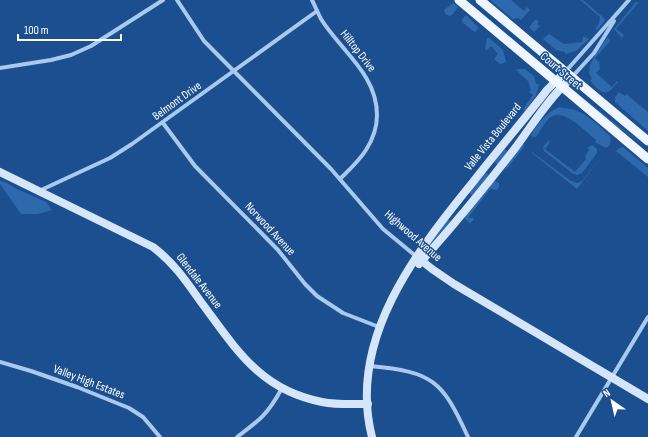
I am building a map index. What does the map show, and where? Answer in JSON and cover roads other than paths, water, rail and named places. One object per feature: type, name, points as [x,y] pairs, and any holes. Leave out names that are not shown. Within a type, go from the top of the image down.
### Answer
[{"type":"main road","name":"Court Street","points":[[459,0],[648,141]]},
{"type":"main road","name":"Court Street","points":[[480,0],[648,159]]},
{"type":"street","points":[[0,68],[71,55],[91,46],[163,0]]},
{"type":"street","name":"Highwood Avenue","points":[[177,0],[201,37],[340,179],[383,229],[419,259],[454,284],[648,399]]},
{"type":"street","name":"Hilltop Drive","points":[[312,0],[325,24],[368,80],[374,93],[377,108],[376,124],[371,141],[362,156],[340,179]]},
{"type":"street","name":"Valle Vista Boulevard","points":[[372,437],[368,404],[370,366],[379,326],[395,292],[419,259],[448,212],[564,79],[629,0]]},
{"type":"street","name":"Valle Vista Boulevard","points":[[419,259],[458,220],[516,146],[564,79],[594,53],[623,8]]},
{"type":"street","name":"Belmont Drive","points":[[38,191],[110,158],[132,144],[317,11]]},
{"type":"street","name":"Norwood Avenue","points":[[163,123],[195,166],[278,250],[305,284],[317,296],[343,313],[379,326]]},
{"type":"street","name":"Glendale Avenue","points":[[0,172],[142,241],[166,258],[180,272],[241,356],[264,377],[282,388],[302,397],[322,402],[368,404]]},
{"type":"street","points":[[576,437],[648,317]]},
{"type":"street","name":"Valley High Estates","points":[[0,362],[31,370],[129,408],[143,417],[160,437]]},
{"type":"street","points":[[370,366],[404,370],[425,377],[438,385],[453,405],[468,437]]},
{"type":"street","points":[[237,437],[265,416],[282,388]]}]
